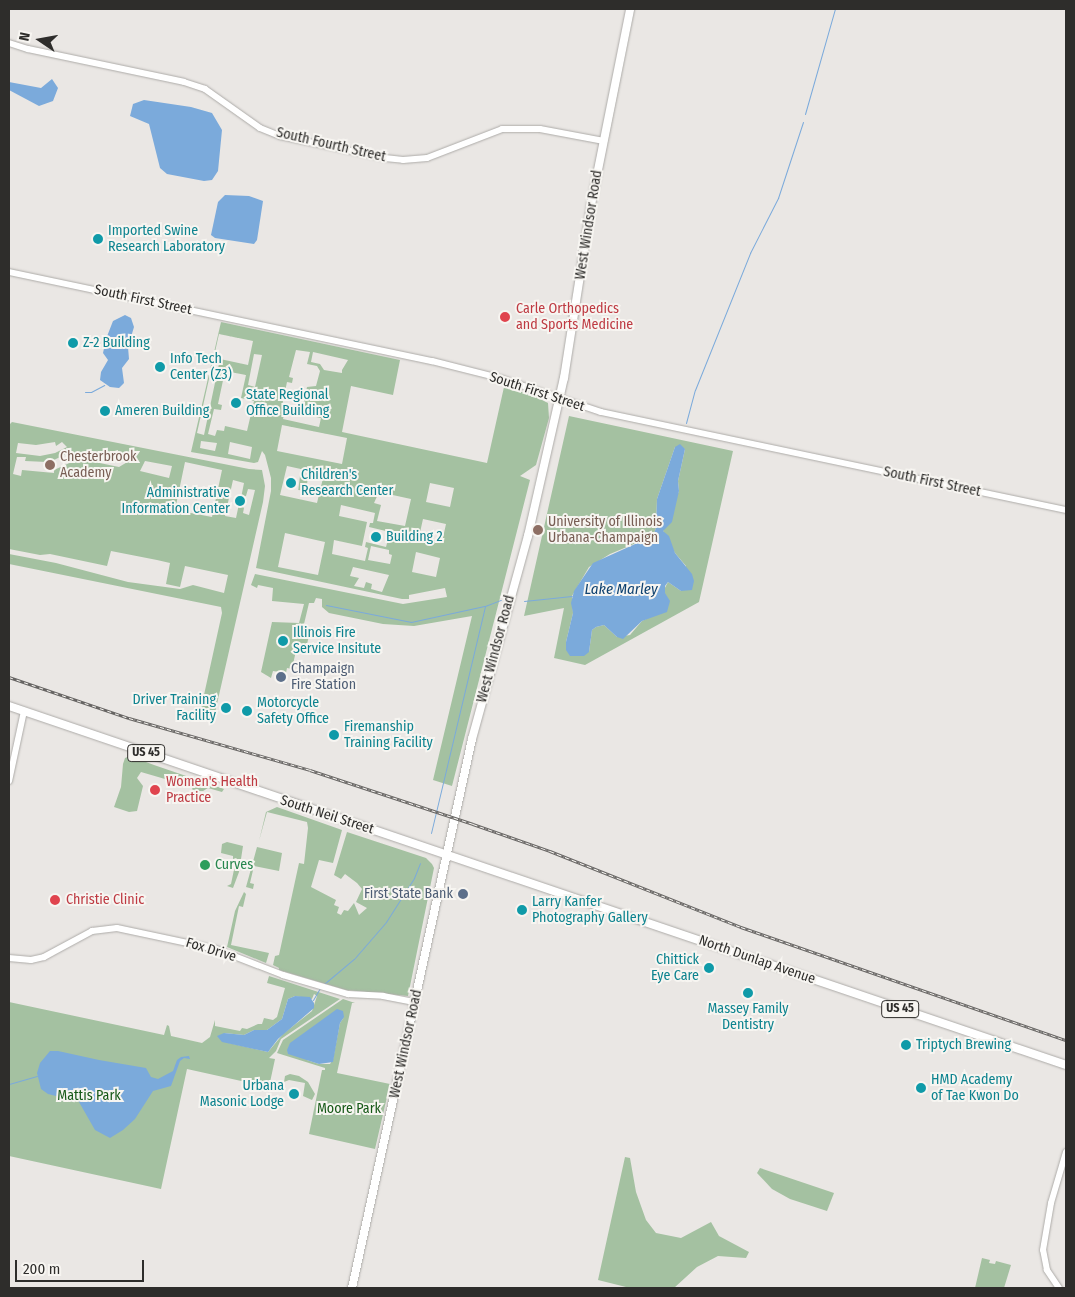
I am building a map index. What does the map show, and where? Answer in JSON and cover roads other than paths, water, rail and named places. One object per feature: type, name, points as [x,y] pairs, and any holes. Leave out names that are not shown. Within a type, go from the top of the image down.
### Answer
[{"type":"main road","name":"West Windsor Road","points":[[352,1288],[472,739],[528,536],[560,398],[570,348],[591,205],[630,9]]},
{"type":"main road","name":"South Neil Street","points":[[9,706],[324,815],[447,854]]},
{"type":"main road","name":"North Dunlap Avenue","points":[[447,854],[1066,1066]]},
{"type":"street","name":"South Fourth Street","points":[[9,43],[28,49],[184,82],[205,89],[260,128],[280,136],[385,158],[403,160],[427,158],[502,129],[540,129],[604,141]]},
{"type":"street","name":"South First Street","points":[[9,272],[432,360],[503,379],[615,416],[1066,510]]},
{"type":"street","points":[[9,781],[24,711]]},
{"type":"street","name":"Fox Drive","points":[[9,958],[31,960],[44,957],[92,931],[117,928],[212,948],[315,985],[348,994],[384,996],[415,1002]]},
{"type":"street","points":[[1059,1288],[1047,1270],[1043,1250],[1053,1196],[1066,1152]]},
{"type":"water","points":[[52,79],[58,88],[53,101],[39,106],[9,90],[9,82],[41,88]]},
{"type":"water","points":[[144,100],[191,107],[212,113],[222,130],[218,171],[212,180],[204,181],[167,174],[160,168],[149,124],[130,116],[133,104]]},
{"type":"water","points":[[225,195],[249,196],[263,201],[257,240],[254,244],[215,238],[211,235],[218,202]]},
{"type":"water","points":[[125,315],[131,318],[134,327],[128,347],[129,359],[122,368],[124,383],[119,388],[110,387],[100,380],[101,372],[108,360],[103,353],[113,321]]},
{"type":"water","name":"Lake Marley","points":[[680,444],[685,449],[678,481],[679,491],[672,522],[663,531],[669,536],[675,553],[692,574],[694,581],[692,590],[681,591],[668,582],[665,586],[665,593],[670,601],[667,612],[642,621],[623,639],[617,637],[604,625],[596,627],[592,630],[589,652],[584,656],[570,656],[566,650],[566,642],[573,613],[571,603],[574,591],[593,563],[653,536],[656,528],[657,499],[675,447]]},
{"type":"water","points":[[295,996],[310,997],[314,1003],[314,1008],[278,1039],[268,1052],[222,1042],[217,1036],[224,1033],[244,1035],[254,1030],[267,1030],[282,1019],[288,999]]},
{"type":"water","points":[[337,1009],[343,1011],[344,1017],[340,1023],[333,1062],[319,1064],[288,1054],[287,1050],[290,1043]]},
{"type":"water","points":[[50,1051],[146,1068],[151,1077],[158,1079],[173,1071],[177,1060],[181,1057],[189,1056],[190,1059],[184,1058],[180,1061],[171,1086],[153,1091],[135,1119],[110,1138],[95,1130],[75,1095],[56,1096],[48,1094],[41,1089],[37,1073],[40,1063]]},
{"type":"waterway","points":[[805,114],[835,9]]},
{"type":"waterway","points":[[686,423],[695,390],[750,253],[778,198],[803,122]]},
{"type":"waterway","points":[[85,392],[91,392],[104,385]]},
{"type":"waterway","points":[[524,601],[572,596]]},
{"type":"waterway","points":[[431,833],[485,606],[501,600]]},
{"type":"waterway","points":[[326,605],[411,622],[484,606]]},
{"type":"waterway","points":[[324,984],[354,959],[386,922],[414,878],[420,863]]},
{"type":"waterway","points":[[313,1000],[320,988]]},
{"type":"waterway","points":[[9,1084],[37,1076]]},
{"type":"railway","points":[[9,677],[129,718],[310,770],[473,824],[550,851],[741,927],[1066,1040]]},
{"type":"place","name":"Imported Swine Research Laboratory","points":[[98,239]]},
{"type":"place","name":"Carle Orthopedics and Sports Medicine","points":[[505,317]]},
{"type":"place","name":"Z-2 Building","points":[[73,343]]},
{"type":"place","name":"Info Tech Center (Z3)","points":[[160,367]]},
{"type":"place","name":"State Regional Office Building","points":[[236,403]]},
{"type":"place","name":"Ameren Building","points":[[105,411]]},
{"type":"place","name":"Chesterbrook Academy","points":[[50,465]]},
{"type":"place","name":"Children's Research Center","points":[[291,483]]},
{"type":"place","name":"Administrative Information Center","points":[[240,501]]},
{"type":"place","name":"University of Illinois Urbana-Champaign","points":[[538,530]]},
{"type":"place","name":"Building 2","points":[[376,537]]},
{"type":"place","name":"Illinois Fire Service Insitute","points":[[283,641]]},
{"type":"place","name":"Champaign Fire Station","points":[[281,677]]},
{"type":"place","name":"Driver Training Facility","points":[[226,708]]},
{"type":"place","name":"Motorcycle Safety Office","points":[[247,711]]},
{"type":"place","name":"Firemanship Training Facility","points":[[334,735]]},
{"type":"place","name":"Women's Health Practice","points":[[155,790]]},
{"type":"place","name":"Curves","points":[[205,865]]},
{"type":"place","name":"First State Bank","points":[[463,894]]},
{"type":"place","name":"Christie Clinic","points":[[55,900]]},
{"type":"place","name":"Larry Kanfer Photography Gallery","points":[[522,910]]},
{"type":"place","name":"Chittick Eye Care","points":[[709,968]]},
{"type":"place","name":"Massey Family Dentistry","points":[[748,993]]},
{"type":"place","name":"Triptych Brewing","points":[[906,1045]]},
{"type":"place","name":"HMD Academy of Tae Kwon Do","points":[[921,1088]]},
{"type":"place","name":"Urbana Masonic Lodge","points":[[294,1094]]},
{"type":"park label","name":"Mattis Park","points":[[89,1096]]},
{"type":"park label","name":"Moore Park","points":[[349,1109]]}]
